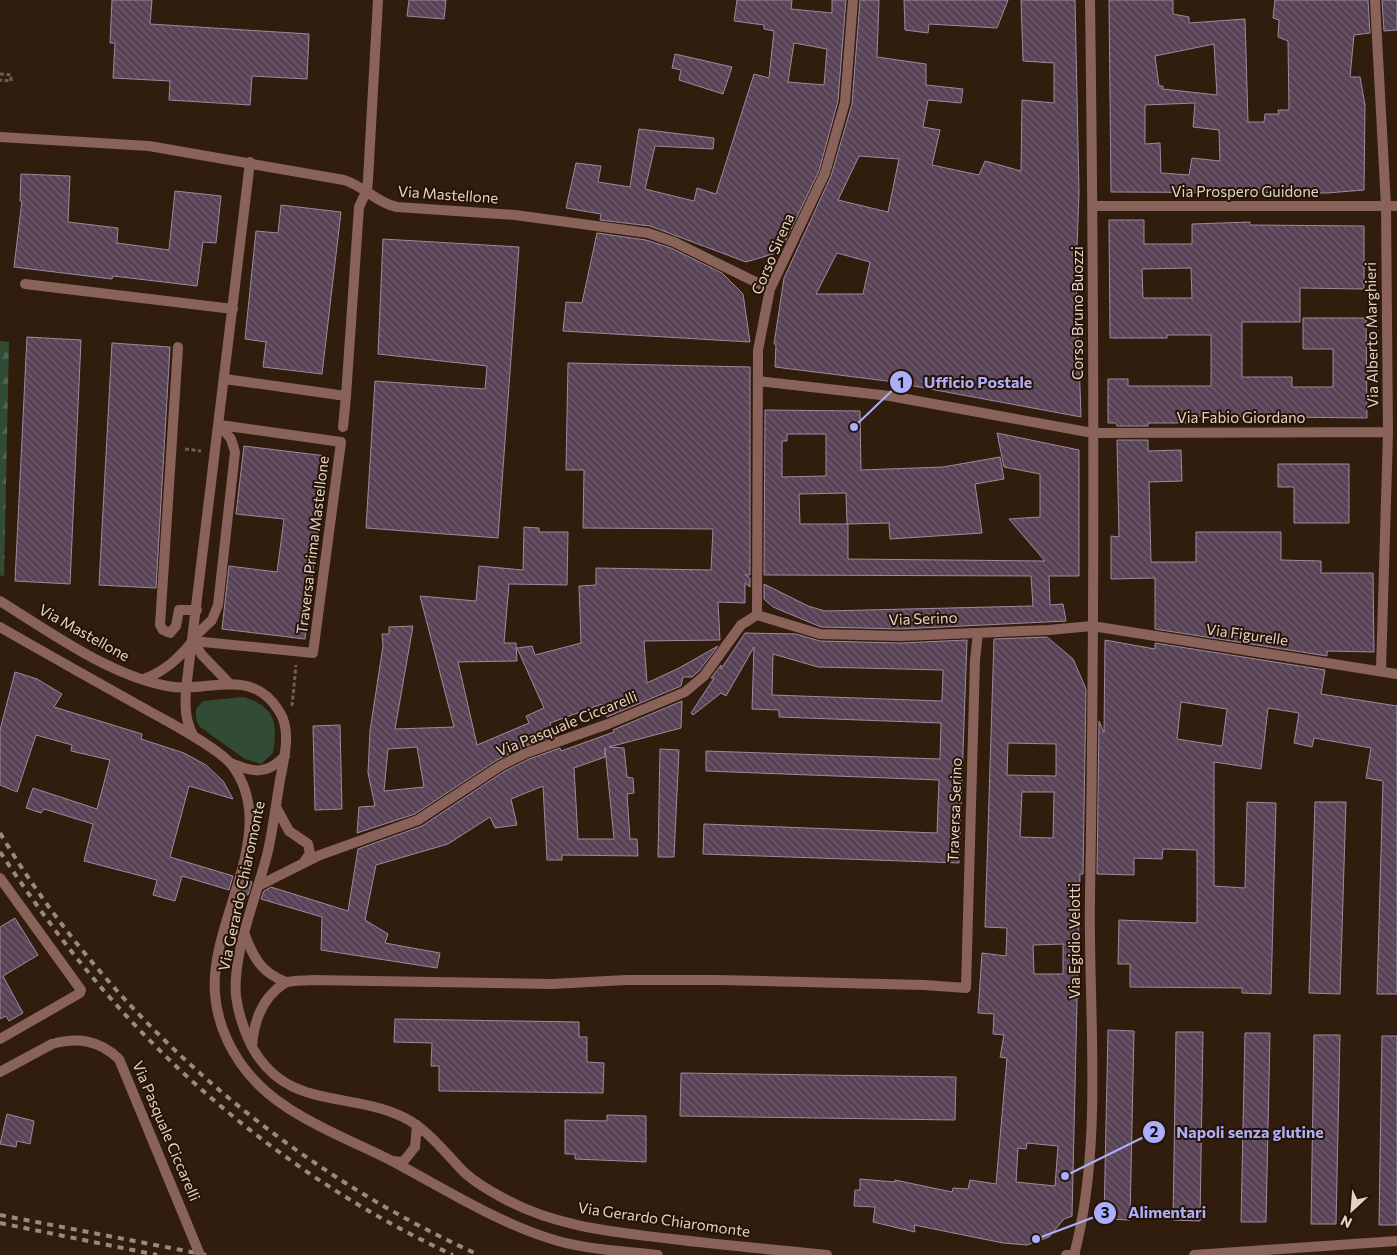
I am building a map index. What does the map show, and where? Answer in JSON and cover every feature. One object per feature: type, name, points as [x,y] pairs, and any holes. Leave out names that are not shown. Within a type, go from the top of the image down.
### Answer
[{"type":"street","points":[[344,426],[359,208],[367,190],[378,0]]},
{"type":"street","name":"Corso Sirena","points":[[757,615],[758,350],[770,289],[826,173],[845,102],[853,0]]},
{"type":"street","name":"Corso Bruno Buozzi","points":[[1090,0],[1093,206],[1092,626]]},
{"type":"street","name":"Via Alberto Marghieri","points":[[1375,0],[1386,206],[1388,432],[1380,670]]},
{"type":"street","name":"Via Mastellone","points":[[0,137],[149,146],[250,162],[344,180],[367,190],[383,204],[397,207],[515,215],[648,233],[674,242],[770,289]]},
{"type":"street","points":[[194,736],[187,723],[185,710],[186,689],[220,425],[250,162]]},
{"type":"street","name":"Via Prospero Guidone","points":[[1093,206],[1397,206]]},
{"type":"street","points":[[25,284],[233,310]]},
{"type":"street","points":[[178,347],[160,625],[163,630],[170,633],[176,626],[179,610],[197,610]]},
{"type":"street","points":[[225,379],[346,396]]},
{"type":"street","name":"Via Fabio Giordano","points":[[758,381],[890,396],[1093,433],[1388,432]]},
{"type":"street","points":[[144,679],[165,670],[178,660],[193,640],[212,620],[218,605],[235,452],[231,439],[220,425]]},
{"type":"street","name":"Traversa Prima Mastellone","points":[[193,640],[298,653],[310,654],[314,652],[341,442],[220,425]]},
{"type":"street","name":"Via Mastellone","points":[[0,601],[121,672],[164,686],[186,689]]},
{"type":"street","name":"Via Serino","points":[[757,615],[820,634],[901,636],[1050,630],[1092,626]]},
{"type":"street","name":"Via Pasquale Ciccarelli","points":[[258,886],[304,862],[418,820],[500,766],[526,753],[608,724],[685,692],[704,676],[741,625],[757,615]]},
{"type":"street","name":"Via Figurelle","points":[[1092,626],[1397,674]]},
{"type":"street","name":"Via Egidio Velotti","points":[[1074,1255],[1084,1220],[1091,1144],[1092,626]]},
{"type":"street","name":"Via Gerardo Chiaromonte","points":[[0,628],[194,736],[230,764],[240,781],[248,805],[249,843],[220,941],[215,968],[215,993],[219,1020],[235,1056],[257,1083],[283,1104],[311,1120],[483,1210],[527,1230],[561,1242],[658,1255]]},
{"type":"street","name":"Traversa Serino","points":[[286,982],[312,980],[552,984],[626,980],[709,980],[924,985],[966,988],[975,660],[978,633]]},
{"type":"street","points":[[193,640],[202,654],[229,683]]},
{"type":"street","name":"Via Gerardo Chiaromonte","points":[[186,689],[229,683],[250,686],[267,696],[282,713],[286,744],[276,807],[268,849],[238,960],[236,995],[244,1032],[261,1064],[290,1086],[320,1096],[378,1108],[401,1116],[417,1125],[469,1176],[502,1198],[538,1215],[602,1230],[733,1251],[827,1255]]},
{"type":"street","points":[[230,764],[252,772],[264,770],[277,764],[285,756]]},
{"type":"street","points":[[276,807],[289,831],[308,844],[310,853],[304,862]]},
{"type":"street","points":[[0,878],[82,990],[80,993],[0,1039]]},
{"type":"street","points":[[245,936],[252,956],[262,968],[272,977],[286,982],[267,999],[261,1009],[255,1022],[252,1046]]},
{"type":"street","name":"Via Pasquale Ciccarelli","points":[[0,1072],[52,1044],[73,1039],[85,1040],[104,1047],[120,1059],[200,1255]]},
{"type":"street","points":[[391,1161],[403,1162],[410,1154],[415,1147],[417,1125]]},
{"type":"street","points":[[1194,1255],[1397,1241]]},
{"type":"street","points":[[1066,1255],[1074,1255]]},
{"type":"path","points":[[0,74],[12,75],[11,81],[0,80]]},
{"type":"path","points":[[184,451],[216,453]]},
{"type":"path","points":[[292,706],[298,653]]},
{"type":"green space","points":[[0,341],[9,342],[4,577],[0,575]]},
{"type":"green space","points":[[243,697],[262,705],[272,717],[274,724],[273,753],[261,764],[245,759],[200,727],[196,720],[196,709],[203,701]]},
{"type":"building","points":[[112,0],[152,0],[150,24],[309,34],[307,79],[252,76],[250,105],[169,100],[170,81],[113,78],[115,43],[110,43]]},
{"type":"building","points":[[409,0],[446,0],[444,19],[407,16]]},
{"type":"building","points":[[737,0],[792,0],[791,9],[832,13],[832,0],[846,0],[838,101],[819,171],[780,252],[746,262],[650,226],[600,220],[601,214],[566,208],[576,163],[601,166],[598,182],[630,187],[639,129],[714,138],[713,149],[655,146],[645,189],[694,201],[697,188],[716,194],[754,74],[769,78],[774,31],[764,29],[764,25],[734,21]],"holes":[[[794,43],[827,49],[824,85],[788,82]]]},
{"type":"building","points":[[860,0],[879,0],[877,57],[926,64],[926,85],[963,89],[961,103],[928,100],[923,127],[940,130],[932,165],[979,175],[985,161],[1021,171],[1022,100],[1054,103],[1054,63],[1023,61],[1021,0],[1075,0],[1079,193],[1076,273],[1081,417],[887,381],[775,367],[776,344],[774,344],[784,278],[831,176],[852,104]],"holes":[[[859,156],[899,159],[888,212],[838,200]],[[837,253],[870,262],[863,294],[816,294]]]},
{"type":"building","points":[[904,0],[1008,0],[997,28],[929,24],[928,33],[905,30]]},
{"type":"building","points":[[1109,0],[1173,0],[1173,14],[1189,17],[1189,23],[1245,19],[1248,122],[1264,122],[1265,114],[1279,114],[1278,110],[1289,110],[1288,41],[1278,37],[1279,20],[1273,18],[1275,0],[1368,0],[1370,33],[1354,35],[1350,77],[1360,77],[1365,105],[1364,190],[1327,193],[1111,192]],"holes":[[[1214,44],[1217,95],[1163,89],[1163,86],[1159,86],[1155,56]],[[1195,103],[1193,127],[1219,130],[1220,161],[1192,158],[1189,175],[1161,173],[1160,143],[1145,144],[1145,105]]]},
{"type":"building","points":[[1382,0],[1397,0],[1397,30],[1384,31]]},
{"type":"building","points":[[675,54],[732,67],[723,94],[679,80],[681,70],[672,68]]},
{"type":"building","points":[[21,174],[70,176],[68,222],[118,228],[117,243],[169,250],[175,191],[221,196],[216,243],[203,242],[197,286],[113,276],[112,279],[14,267],[22,201],[20,201]]},
{"type":"building","points":[[281,205],[341,212],[322,374],[263,367],[266,342],[245,339],[256,231],[278,233]]},
{"type":"building","points":[[1109,220],[1144,220],[1144,244],[1192,244],[1192,224],[1250,222],[1250,225],[1364,226],[1364,289],[1300,288],[1300,322],[1242,322],[1242,377],[1292,377],[1292,387],[1333,387],[1333,349],[1303,349],[1303,318],[1366,318],[1367,418],[1194,416],[1194,423],[1148,423],[1148,426],[1117,426],[1116,423],[1108,423],[1108,379],[1128,379],[1128,386],[1211,386],[1211,335],[1167,335],[1167,338],[1110,338]],"holes":[[[1191,268],[1192,298],[1143,298],[1142,269]]]},
{"type":"building","points":[[597,233],[646,240],[671,248],[722,273],[743,294],[750,342],[563,331],[566,302],[582,303]]},
{"type":"building","points":[[383,239],[519,247],[498,538],[366,528],[375,381],[485,389],[487,366],[378,354]]},
{"type":"building","points":[[27,337],[81,340],[70,584],[15,581]]},
{"type":"building","points":[[112,343],[170,347],[156,588],[99,585]]},
{"type":"building","points":[[568,363],[750,367],[750,575],[745,575],[750,578],[750,587],[745,583],[745,603],[718,602],[720,640],[644,641],[647,683],[718,646],[699,671],[692,677],[683,677],[681,686],[607,717],[602,704],[550,723],[555,736],[523,747],[497,760],[415,814],[357,833],[359,807],[375,806],[368,773],[370,731],[383,646],[382,634],[389,634],[389,627],[413,626],[395,729],[454,727],[420,596],[476,601],[479,566],[523,570],[524,527],[539,528],[539,532],[568,532],[567,585],[509,584],[504,643],[516,643],[517,661],[458,662],[477,745],[529,723],[526,716],[544,708],[517,648],[532,646],[535,655],[581,643],[579,586],[596,585],[596,568],[711,570],[713,529],[583,528],[584,470],[566,470]],"holes":[[[417,747],[424,787],[384,791],[388,749]]]},
{"type":"building","points":[[765,410],[860,411],[861,470],[943,467],[1000,457],[1004,479],[975,484],[982,533],[890,539],[889,523],[847,524],[848,559],[1045,561],[1009,519],[1040,517],[1040,474],[1004,467],[997,433],[1079,450],[1079,576],[1049,576],[1050,605],[1063,604],[1066,621],[901,629],[821,627],[773,607],[764,599],[764,584],[808,606],[825,611],[1033,606],[1031,576],[764,575]],"holes":[[[787,434],[826,434],[826,476],[782,477],[782,441],[787,441]],[[846,493],[847,524],[800,524],[799,494]]]},
{"type":"building","points":[[1117,440],[1148,440],[1148,451],[1181,450],[1182,481],[1149,482],[1151,562],[1196,562],[1196,532],[1281,532],[1281,560],[1321,561],[1321,573],[1373,573],[1374,652],[1327,651],[1327,656],[1155,629],[1155,578],[1111,579],[1111,536],[1119,537]]},
{"type":"building","points":[[244,446],[326,456],[305,639],[222,629],[229,566],[277,572],[284,519],[236,514]]},
{"type":"building","points":[[1278,464],[1349,464],[1349,523],[1294,523],[1294,487],[1278,487]]},
{"type":"building","points":[[745,633],[796,634],[820,641],[901,643],[967,640],[959,863],[703,854],[704,824],[937,833],[939,780],[706,771],[706,751],[940,759],[941,723],[779,717],[779,710],[752,709],[754,647],[726,696],[721,693],[693,715],[691,713],[714,678],[711,678],[721,665],[721,669]],"holes":[[[773,654],[818,667],[943,670],[942,701],[772,695]]]},
{"type":"building","points":[[1047,637],[1073,659],[1086,689],[1083,874],[1080,874],[1072,1216],[1064,1219],[1049,1237],[1027,1245],[1003,1243],[914,1225],[915,1232],[873,1222],[875,1207],[854,1206],[855,1190],[860,1190],[860,1179],[895,1182],[895,1180],[952,1192],[953,1188],[968,1189],[970,1180],[996,1184],[1007,1058],[1000,1057],[1004,1035],[993,1034],[994,1014],[978,1013],[982,953],[1006,956],[1007,928],[985,927],[994,639]],"holes":[[[1008,743],[1056,744],[1056,776],[1007,775]],[[1022,792],[1054,792],[1053,838],[1020,837]],[[1063,944],[1063,974],[1034,974],[1033,945]],[[1027,1143],[1058,1146],[1055,1186],[1016,1182],[1018,1148],[1026,1149]]]},
{"type":"building","points":[[1105,640],[1155,649],[1155,643],[1325,670],[1321,694],[1397,706],[1397,994],[1377,994],[1383,781],[1366,778],[1371,748],[1314,738],[1312,747],[1294,743],[1299,713],[1268,708],[1261,769],[1214,762],[1214,886],[1245,888],[1247,802],[1276,803],[1271,994],[1242,993],[1242,988],[1130,987],[1130,964],[1118,964],[1119,920],[1197,923],[1197,850],[1163,849],[1162,859],[1134,858],[1134,875],[1097,874],[1099,721],[1104,733]],"holes":[[[1181,702],[1227,709],[1222,746],[1177,739]]]},
{"type":"building","points":[[15,672],[37,679],[62,694],[54,707],[142,734],[141,739],[184,753],[206,765],[223,781],[233,799],[189,786],[170,857],[233,876],[229,890],[182,876],[175,901],[153,895],[157,880],[84,861],[93,824],[44,809],[41,813],[26,808],[33,788],[97,809],[110,760],[71,751],[72,745],[36,735],[17,792],[0,785],[0,730]]},
{"type":"building","points":[[682,701],[681,728],[609,747],[624,748],[627,777],[633,778],[634,793],[627,794],[630,839],[637,839],[638,856],[562,855],[562,860],[547,860],[543,786],[511,799],[517,825],[495,828],[490,817],[448,844],[376,865],[365,920],[388,934],[385,943],[440,953],[437,968],[321,950],[322,917],[261,899],[264,891],[271,887],[348,911],[358,849],[422,826],[503,772],[529,759],[560,748],[561,751],[614,732],[613,730]],"holes":[[[605,748],[614,839],[578,839],[574,768],[605,757]]]},
{"type":"building","points":[[340,725],[342,809],[315,810],[313,726]]},
{"type":"building","points":[[660,749],[679,750],[674,857],[658,857]]},
{"type":"building","points":[[1315,802],[1346,802],[1340,994],[1309,993]]},
{"type":"building","points":[[246,880],[252,882],[248,895],[242,894]]},
{"type":"building","points":[[15,918],[38,955],[3,976],[23,1013],[9,1021],[6,1016],[0,1019],[0,927]]},
{"type":"building","points":[[395,1019],[579,1022],[579,1037],[587,1037],[587,1062],[604,1063],[603,1093],[439,1091],[439,1066],[431,1066],[432,1043],[394,1042]]},
{"type":"building","points":[[1108,1030],[1134,1031],[1130,1220],[1104,1219]]},
{"type":"building","points":[[1176,1032],[1203,1032],[1200,1221],[1173,1220]]},
{"type":"building","points":[[1245,1033],[1270,1033],[1266,1222],[1241,1222]]},
{"type":"building","points":[[1314,1035],[1340,1035],[1336,1224],[1311,1224]]},
{"type":"building","points":[[1382,1036],[1397,1036],[1397,1225],[1379,1225]]},
{"type":"building","points":[[681,1073],[956,1077],[955,1120],[680,1116]]},
{"type":"building","points":[[7,1114],[34,1121],[30,1144],[17,1141],[16,1147],[0,1144]]},
{"type":"building","points":[[607,1115],[646,1116],[646,1162],[575,1159],[575,1154],[565,1154],[565,1120],[607,1121]]},
{"type":"railway","points":[[0,833],[44,900],[94,964],[148,1024],[208,1080],[271,1131],[337,1178],[407,1219],[479,1255]]},
{"type":"railway","points":[[0,852],[48,920],[99,985],[136,1027],[218,1104],[307,1172],[355,1203],[453,1255]]},
{"type":"railway","points":[[0,1215],[207,1255]]},
{"type":"railway","points":[[0,1223],[157,1255]]},
{"type":"place","name":"Ufficio Postale","points":[[854,427]]},
{"type":"place","name":"Napoli senza glutine","points":[[1065,1176]]},
{"type":"place","name":"Alimentari","points":[[1036,1239]]}]
